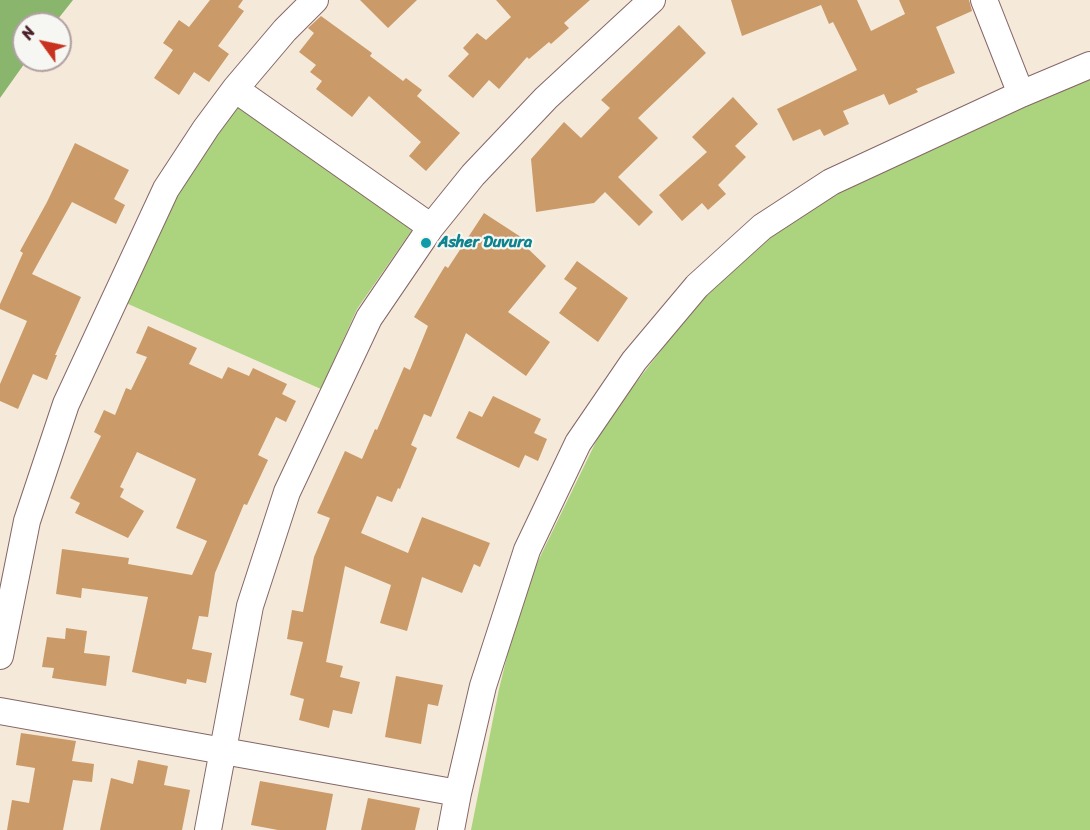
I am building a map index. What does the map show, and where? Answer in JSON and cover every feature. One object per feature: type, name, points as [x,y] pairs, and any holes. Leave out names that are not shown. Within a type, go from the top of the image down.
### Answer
[{"type":"street","points":[[0,656],[27,520],[66,404],[166,189],[235,89],[285,30],[315,0]]},
{"type":"street","points":[[208,830],[250,606],[287,492],[369,318],[431,227],[473,175],[546,98],[652,0]]},
{"type":"street","points":[[984,0],[1021,94]]},
{"type":"street","points":[[451,830],[483,686],[527,549],[578,443],[634,361],[697,286],[762,227],[831,182],[1021,94],[1090,65]]},
{"type":"street","points":[[235,89],[431,227]]},
{"type":"street","points":[[0,711],[458,793]]},
{"type":"green space","points":[[0,0],[73,0],[64,12],[12,12],[12,72],[18,72],[0,98]]},
{"type":"green space","points":[[1090,80],[1090,830],[471,830],[499,689],[523,592],[605,423],[699,301],[773,229],[832,189],[929,145]]},
{"type":"green space","points":[[239,101],[414,227],[357,309],[321,389],[126,303],[176,195]]},
{"type":"building","points":[[210,0],[243,0],[238,7],[244,11],[218,46],[229,54],[209,82],[194,72],[179,95],[154,78],[173,50],[163,43],[179,20],[189,27]]},
{"type":"building","points":[[360,0],[417,0],[388,28]]},
{"type":"building","points":[[496,0],[590,0],[564,23],[569,28],[551,44],[549,42],[529,59],[527,57],[499,89],[489,80],[473,98],[448,76],[469,54],[463,48],[477,33],[486,40],[511,17]]},
{"type":"building","points":[[731,0],[857,0],[871,31],[905,14],[899,0],[969,0],[972,11],[936,27],[955,73],[916,89],[918,92],[889,105],[884,94],[843,111],[849,124],[824,136],[820,129],[793,141],[777,109],[857,70],[833,22],[829,24],[821,5],[742,36]]},
{"type":"building","points":[[321,16],[372,53],[370,56],[403,81],[406,78],[422,90],[417,96],[460,133],[426,171],[409,156],[421,142],[369,96],[352,117],[316,89],[322,81],[310,72],[316,65],[299,52],[314,33],[308,28]]},
{"type":"building","points":[[679,25],[706,53],[638,118],[658,138],[618,177],[653,212],[639,226],[605,192],[594,203],[536,212],[531,159],[564,122],[581,138],[610,108],[601,100]]},
{"type":"building","points":[[733,97],[758,124],[735,146],[746,157],[718,185],[726,194],[708,210],[702,203],[682,221],[659,195],[707,152],[692,137]]},
{"type":"building","points":[[75,143],[129,170],[114,199],[125,205],[116,224],[72,202],[32,274],[81,297],[55,355],[57,355],[47,380],[33,374],[18,409],[0,401],[0,384],[27,321],[0,309],[0,304],[23,253],[20,251],[47,202]]},
{"type":"building","points":[[484,213],[524,239],[522,243],[546,266],[508,312],[550,342],[526,376],[466,333],[431,417],[424,414],[411,445],[417,448],[400,489],[398,488],[392,502],[377,496],[361,533],[408,553],[422,517],[490,543],[480,567],[474,564],[462,593],[422,577],[407,631],[380,623],[391,585],[345,566],[326,662],[343,666],[340,677],[360,682],[352,714],[333,710],[329,728],[299,720],[304,699],[290,695],[303,642],[287,639],[292,610],[303,612],[314,557],[330,518],[317,513],[345,451],[362,459],[404,367],[410,370],[428,326],[414,317],[445,266],[448,268]]},
{"type":"building","points":[[577,261],[628,298],[598,342],[559,313],[577,288],[564,279]]},
{"type":"building","points":[[148,326],[197,348],[189,364],[222,379],[228,367],[249,376],[253,368],[287,384],[282,394],[296,401],[286,422],[276,417],[258,455],[268,460],[247,505],[244,504],[215,573],[208,617],[199,616],[192,649],[212,653],[206,683],[187,679],[186,684],[132,672],[148,597],[82,588],[81,598],[56,594],[62,549],[129,558],[128,564],[192,575],[207,541],[176,528],[196,479],[137,452],[120,487],[124,489],[120,497],[144,511],[128,538],[75,513],[80,503],[70,498],[101,436],[94,432],[104,410],[115,415],[126,388],[131,390],[147,357],[136,353]]},
{"type":"building","points":[[493,396],[541,419],[534,433],[547,439],[538,461],[525,455],[519,468],[456,438],[469,411],[482,417]]},
{"type":"building","points":[[66,628],[87,631],[84,653],[110,656],[106,686],[52,678],[54,668],[42,667],[47,637],[65,639]]},
{"type":"building","points":[[396,676],[443,685],[438,706],[428,704],[421,744],[385,737]]},
{"type":"building","points":[[21,733],[76,741],[72,761],[94,764],[92,782],[73,780],[63,830],[7,830],[12,800],[29,803],[35,768],[16,765]]},
{"type":"building","points":[[138,760],[168,766],[164,785],[190,790],[182,830],[100,830],[111,778],[133,784]]},
{"type":"building","points":[[260,781],[333,794],[326,830],[278,830],[251,825]]},
{"type":"building","points":[[368,798],[420,808],[415,830],[361,830]]},
{"type":"place","name":"Asher Duvura","points":[[426,243]]}]
